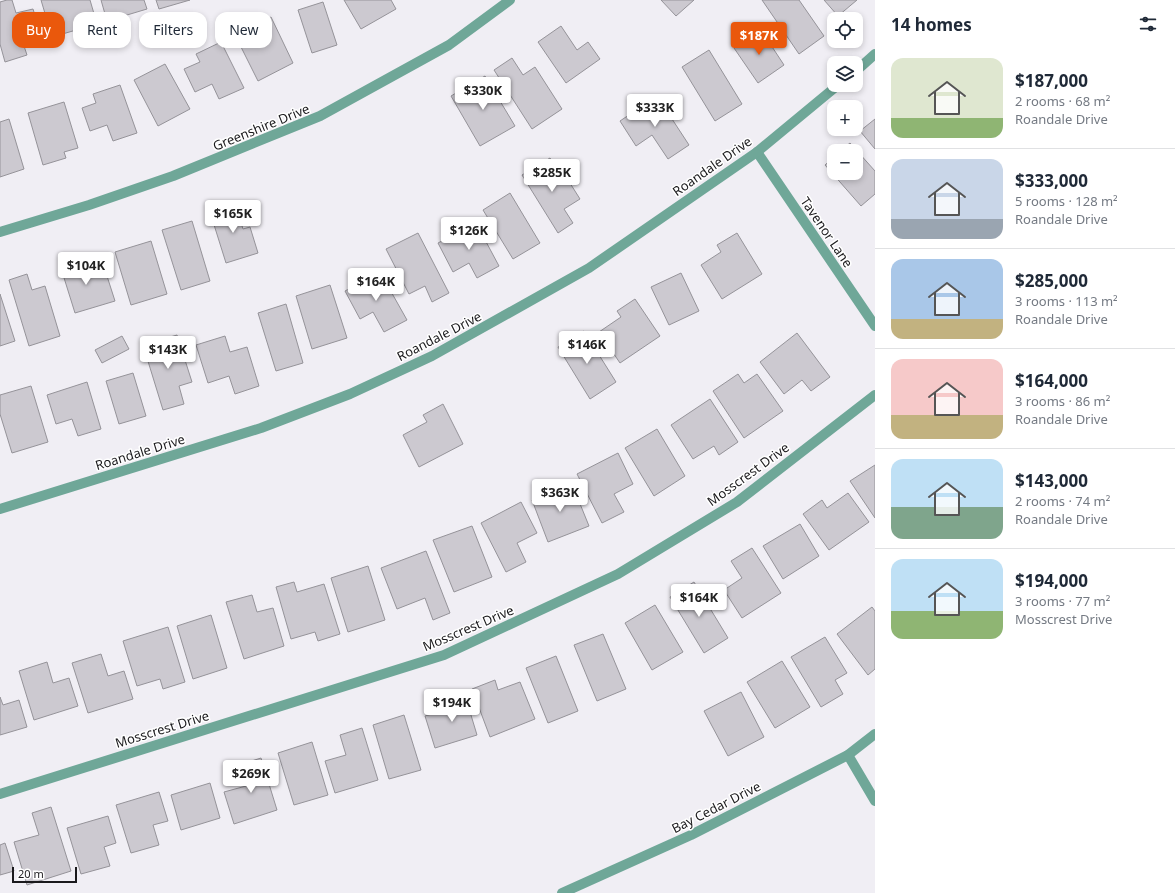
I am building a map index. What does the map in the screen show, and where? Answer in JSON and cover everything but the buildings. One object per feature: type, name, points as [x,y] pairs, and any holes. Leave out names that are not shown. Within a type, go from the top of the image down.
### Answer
[{"type":"street","name":"Greenshire Drive","points":[[0,232],[89,205],[173,176],[320,116],[449,45],[510,0]]},
{"type":"street","points":[[863,64],[875,54]]},
{"type":"street","name":"Roandale Drive","points":[[0,509],[261,428],[350,394],[432,356],[589,268],[757,152],[830,92]]},
{"type":"street","name":"Tavenor Lane","points":[[757,152],[875,326]]},
{"type":"street","name":"Mosscrest Drive","points":[[0,794],[444,655],[618,574],[736,502],[875,394]]},
{"type":"street","name":"Bay Cedar Drive","points":[[562,893],[691,835],[848,755],[875,734]]},
{"type":"street","points":[[848,755],[875,801]]}]
